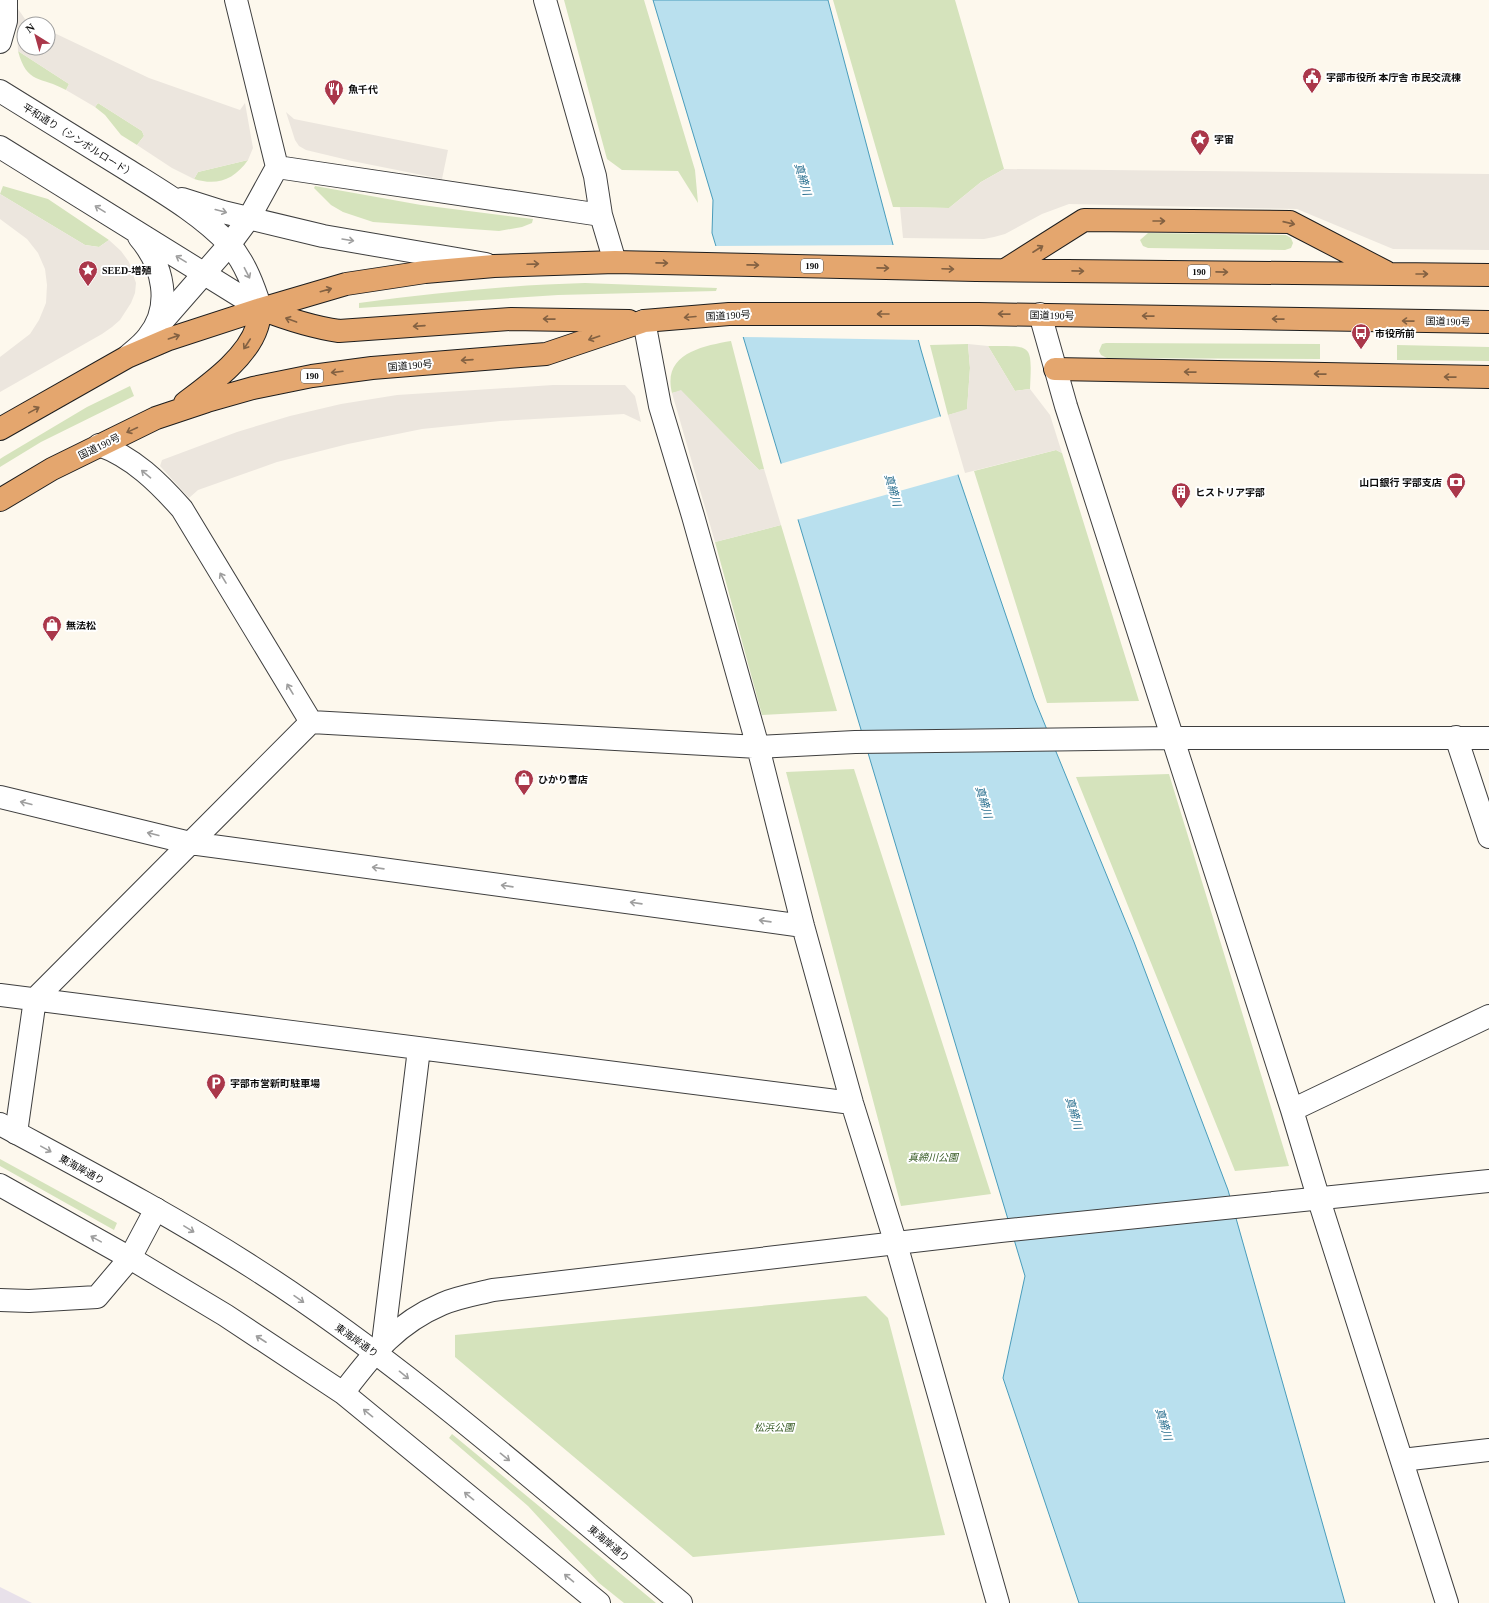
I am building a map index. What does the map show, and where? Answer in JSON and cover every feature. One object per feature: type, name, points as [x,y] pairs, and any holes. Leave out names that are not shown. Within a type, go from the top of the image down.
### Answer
[{"type":"highway","points":[[1005,270],[1084,220],[1290,222],[1390,274]]},
{"type":"highway","name":"190","points":[[0,429],[127,357],[169,339],[261,309],[346,284],[425,272],[494,266],[615,262],[1005,270],[1489,275]]},
{"type":"highway","points":[[156,418],[185,403],[228,368],[245,348],[257,328],[261,309],[296,322],[339,331],[511,319],[644,321]]},
{"type":"highway","name":"国道190号","points":[[0,500],[52,469],[156,418],[253,388],[312,376],[433,362],[546,354],[644,321],[729,314],[1040,314],[1489,322]]},
{"type":"highway","points":[[1055,369],[1489,377]]},
{"type":"street","points":[[0,42],[6,21],[6,0]]},
{"type":"street","points":[[127,357],[148,337],[229,245],[249,218],[277,167],[236,0]]},
{"type":"street","points":[[545,0],[595,176],[601,215],[615,262]]},
{"type":"street","name":"平和通り（シンボルロード）","points":[[0,91],[158,190]]},
{"type":"street","points":[[0,147],[261,309]]},
{"type":"street","points":[[277,167],[601,215]]},
{"type":"street","points":[[158,190],[190,203],[323,236],[494,266]]},
{"type":"street","points":[[158,190],[189,211],[229,245],[251,282],[261,309]]},
{"type":"street","points":[[133,230],[154,257],[160,272],[163,303],[156,324],[148,337]]},
{"type":"street","points":[[1040,314],[1055,369],[1174,738],[1447,1603]]},
{"type":"street","points":[[644,321],[660,406],[693,516],[758,748],[803,926],[852,1103],[896,1244],[998,1603]]},
{"type":"street","points":[[100,445],[130,460],[166,491],[182,509],[311,722]]},
{"type":"street","points":[[8,1128],[35,999],[311,722],[758,748],[855,742],[1174,738],[1489,738]]},
{"type":"street","points":[[1456,737],[1489,837]]},
{"type":"street","points":[[0,797],[190,843],[803,926]]},
{"type":"street","points":[[0,996],[35,999],[852,1103]]},
{"type":"street","points":[[1292,1110],[1489,1016]]},
{"type":"street","points":[[379,1348],[419,1049]]},
{"type":"street","name":"東海岸通り","points":[[8,1128],[156,1209],[252,1267],[379,1348],[681,1603]]},
{"type":"street","points":[[343,1393],[379,1348],[405,1323],[443,1304],[493,1290],[1000,1231],[1319,1200],[1489,1181]]},
{"type":"street","points":[[0,1185],[130,1258],[225,1316],[343,1393],[599,1603]]},
{"type":"street","points":[[0,1300],[29,1301],[97,1297],[130,1258],[156,1209]]},
{"type":"street","points":[[1402,1460],[1489,1450]]},
{"type":"shaded area","points":[[16,6],[23,16],[16,16]]},
{"type":"shaded area","points":[[56,34],[149,78],[240,110],[245,103],[253,148],[248,160],[198,172],[194,179],[172,168],[137,145],[144,136],[142,131],[98,103],[95,107],[66,90],[69,84],[26,56],[56,56]]},
{"type":"shaded area","points":[[286,112],[294,119],[448,150],[442,179],[306,150],[299,146],[295,140]]},
{"type":"shaded area","points":[[1004,169],[1489,174],[1489,250],[1393,249],[1297,209],[1069,204],[1042,214],[1005,234],[994,237],[984,239],[903,238],[900,207],[949,208],[981,182]]},
{"type":"shaded area","points":[[0,194],[85,245],[99,247],[109,240],[121,251],[129,262],[136,283],[135,293],[131,303],[120,320],[112,327],[0,392],[0,357],[30,334],[39,320],[46,303],[47,285],[45,269],[38,253],[27,239],[0,219]]},
{"type":"shaded area","points":[[968,344],[988,346],[1015,391],[1030,389],[1050,415],[1062,453],[1056,450],[965,473],[948,415],[967,409],[970,368]]},
{"type":"shaded area","points":[[553,385],[625,385],[635,396],[641,422],[624,414],[500,421],[422,429],[348,444],[277,462],[198,490],[189,498],[160,466],[162,460],[237,432],[290,416],[341,404],[397,395]]},
{"type":"shaded area","points":[[681,390],[759,470],[764,469],[781,525],[715,542],[672,393]]},
{"type":"shaded area","points":[[0,1587],[32,1603],[0,1603]]},
{"type":"green space","points":[[564,0],[644,0],[695,170],[698,203],[678,171],[622,170],[607,159]]},
{"type":"green space","points":[[833,0],[955,0],[1004,169],[981,182],[949,208],[893,207]]},
{"type":"green space","points":[[20,56],[26,56],[69,84],[66,90],[31,75]]},
{"type":"green space","points":[[98,103],[142,131],[144,136],[137,145],[121,135],[105,115],[95,107]]},
{"type":"green space","points":[[248,160],[243,167],[231,177],[224,180],[210,182],[194,179],[198,172]]},
{"type":"green space","points":[[3,186],[48,199],[109,240],[99,247],[85,245],[0,194]]},
{"type":"green space","points":[[315,186],[421,205],[533,219],[532,223],[522,227],[499,231],[373,222],[343,212],[331,205],[314,188]]},
{"type":"green space","points":[[1148,233],[1286,235],[1291,238],[1293,243],[1291,248],[1285,250],[1148,248],[1143,246],[1140,240]]},
{"type":"green space","points":[[585,283],[717,288],[716,291],[558,295],[359,308],[359,303],[444,293]]},
{"type":"green space","points":[[731,341],[764,469],[759,470],[681,391],[672,393],[670,380],[673,369],[679,361],[687,354],[697,349]]},
{"type":"green space","points":[[968,344],[970,368],[967,410],[948,415],[930,345]]},
{"type":"green space","points":[[1102,344],[1320,344],[1320,359],[1107,358],[1101,355],[1099,351]]},
{"type":"green space","points":[[1397,345],[1489,347],[1489,361],[1397,360]]},
{"type":"green space","points":[[988,346],[1014,346],[1022,347],[1027,350],[1031,363],[1030,389],[1015,391]]},
{"type":"green space","points":[[130,386],[134,396],[41,442],[0,467],[0,459],[3,457],[87,407]]},
{"type":"green space","points":[[1056,450],[1062,453],[1139,701],[1047,703],[974,471]]},
{"type":"green space","points":[[781,525],[837,711],[762,715],[715,542]]},
{"type":"green space","name":"真締川公園","points":[[854,769],[991,1194],[901,1206],[786,772]]},
{"type":"green space","points":[[1169,774],[1289,1166],[1235,1171],[1076,777]]},
{"type":"green space","points":[[0,1159],[117,1223],[114,1230],[0,1166]]},
{"type":"green space","name":"松浜公園","points":[[866,1296],[888,1318],[945,1535],[693,1557],[455,1357],[455,1335]]},
{"type":"green space","points":[[452,1434],[656,1603],[624,1603],[599,1583],[528,1506],[449,1438]]},
{"type":"water","name":"真締川","points":[[653,0],[828,0],[921,350],[955,466],[1034,698],[1134,942],[1228,1190],[1345,1603],[1079,1603],[1003,1378],[1025,1276],[712,233],[713,200]]},
{"type":"pier","points":[[895,245],[921,340],[742,337],[714,246]]},
{"type":"pier","points":[[942,416],[960,474],[796,520],[780,464]]},
{"type":"place","name":"宇部市役所 本庁舎 市民交流棟","points":[[1312,94]]},
{"type":"place","name":"魚千代","points":[[334,106]]},
{"type":"place","name":"宇宙","points":[[1200,156]]},
{"type":"place","name":"SEED-増殖","points":[[88,287]]},
{"type":"place","name":"市役所前","points":[[1361,350]]},
{"type":"place","name":"山口銀行 宇部支店","points":[[1456,499]]},
{"type":"place","name":"ヒストリア宇部","points":[[1181,509]]},
{"type":"place","name":"無法松","points":[[52,642]]},
{"type":"place","name":"ひかり書店","points":[[524,796]]},
{"type":"place","name":"宇部市営新町駐車場","points":[[216,1100]]}]
